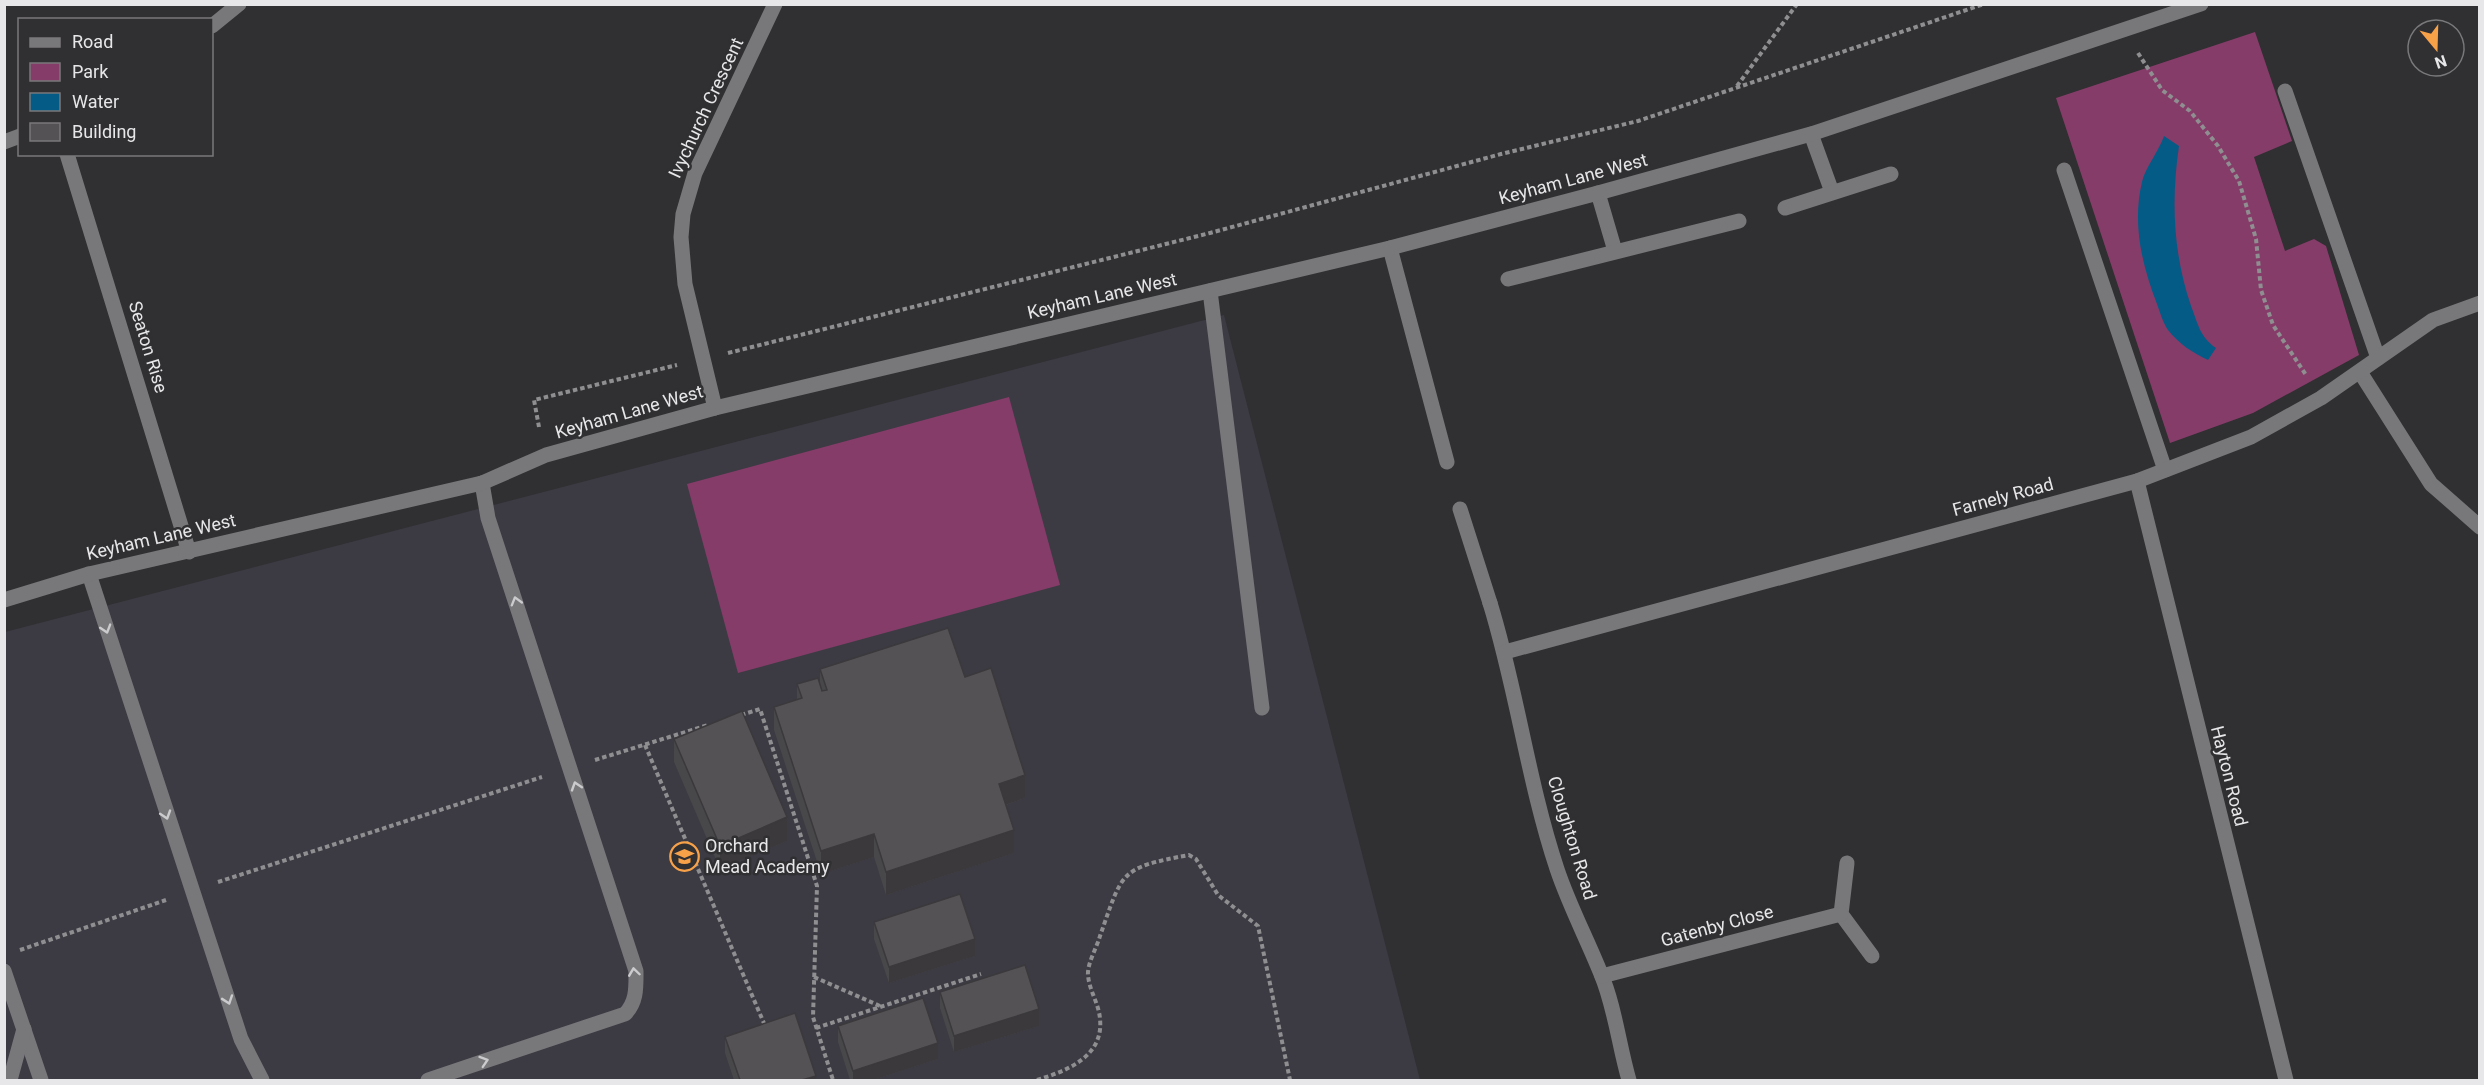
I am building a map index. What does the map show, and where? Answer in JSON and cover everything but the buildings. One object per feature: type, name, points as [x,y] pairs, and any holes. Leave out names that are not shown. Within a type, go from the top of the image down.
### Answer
[{"type":"street","name":"Ivychurch Crescent","points":[[715,408],[685,284],[681,237],[683,214],[695,172],[775,4]]},
{"type":"street","name":"Keyham Lane West","points":[[4,600],[89,574],[482,483],[546,455],[715,408],[1390,248],[1598,193],[1811,134],[2201,4]]},
{"type":"street","points":[[213,25],[238,5]]},
{"type":"street","points":[[2285,91],[2378,358]]},
{"type":"street","points":[[1811,134],[1832,192]]},
{"type":"street","name":"Seaton Rise","points":[[68,156],[189,552]]},
{"type":"street","points":[[2064,170],[2165,470]]},
{"type":"street","points":[[1785,208],[1891,174]]},
{"type":"street","points":[[1598,193],[1615,251]]},
{"type":"street","points":[[1508,279],[1739,221]]},
{"type":"street","points":[[1390,248],[1447,462]]},
{"type":"street","points":[[1210,291],[1262,708]]},
{"type":"street","name":"Farnely Road","points":[[1505,652],[2137,481],[2251,437],[2321,398],[2433,320],[2480,303]]},
{"type":"street","points":[[2360,372],[2431,484],[2480,527]]},
{"type":"street","name":"Hayton Road","points":[[2137,481],[2286,1080]]},
{"type":"street","points":[[428,1080],[614,1018],[625,1014],[633,1006],[636,971],[488,518],[482,483]]},
{"type":"street","name":"Cloughton Road","points":[[1460,509],[1505,652],[1527,754],[1556,868],[1578,925],[1602,976],[1629,1080]]},
{"type":"street","points":[[89,574],[241,1039],[262,1080]]},
{"type":"street","points":[[1847,863],[1841,914],[1872,956]]},
{"type":"street","name":"Gatenby Close","points":[[1602,976],[1841,914]]},
{"type":"street","points":[[4,971],[41,1080]]},
{"type":"street","points":[[10,1080],[24,1029]]},
{"type":"path","points":[[1736,88],[1797,4]]},
{"type":"path","points":[[546,455],[534,400],[1210,233],[1501,154],[1638,121],[1984,4]]},
{"type":"path","points":[[2124,31],[2162,90],[2197,120],[2218,146],[2239,181],[2256,239],[2261,290],[2273,325],[2321,398]]},
{"type":"path","points":[[740,715],[760,708],[817,886],[813,1017],[833,1080]]},
{"type":"path","points":[[15,951],[191,891],[719,722]]},
{"type":"path","points":[[645,745],[767,1030]]},
{"type":"path","points":[[1037,1080],[1073,1068],[1091,1051],[1098,1036],[1100,1019],[1087,974],[1119,884],[1134,868],[1150,862],[1189,855],[1196,859],[1218,895],[1258,926],[1290,1080]]},
{"type":"path","points":[[816,1028],[981,974]]},
{"type":"path","points":[[814,977],[881,1007]]},
{"type":"shaded area","name":"Orchard Mead Academy","points":[[1224,315],[1420,1080],[5,1080],[5,632]]},
{"type":"green space","points":[[2255,32],[2292,141],[2254,157],[2285,251],[2314,239],[2326,246],[2359,355],[2253,413],[2170,443],[2056,98]]},
{"type":"green space","points":[[1009,397],[1060,585],[738,673],[687,484]]},
{"type":"water","points":[[2164,136],[2179,146],[2175,186],[2177,246],[2191,306],[2203,335],[2216,348],[2208,360],[2186,348],[2168,330],[2152,289],[2140,244],[2138,213],[2142,182]]},
{"type":"place","name":"Orchard Mead Academy","points":[[684,856]]}]
